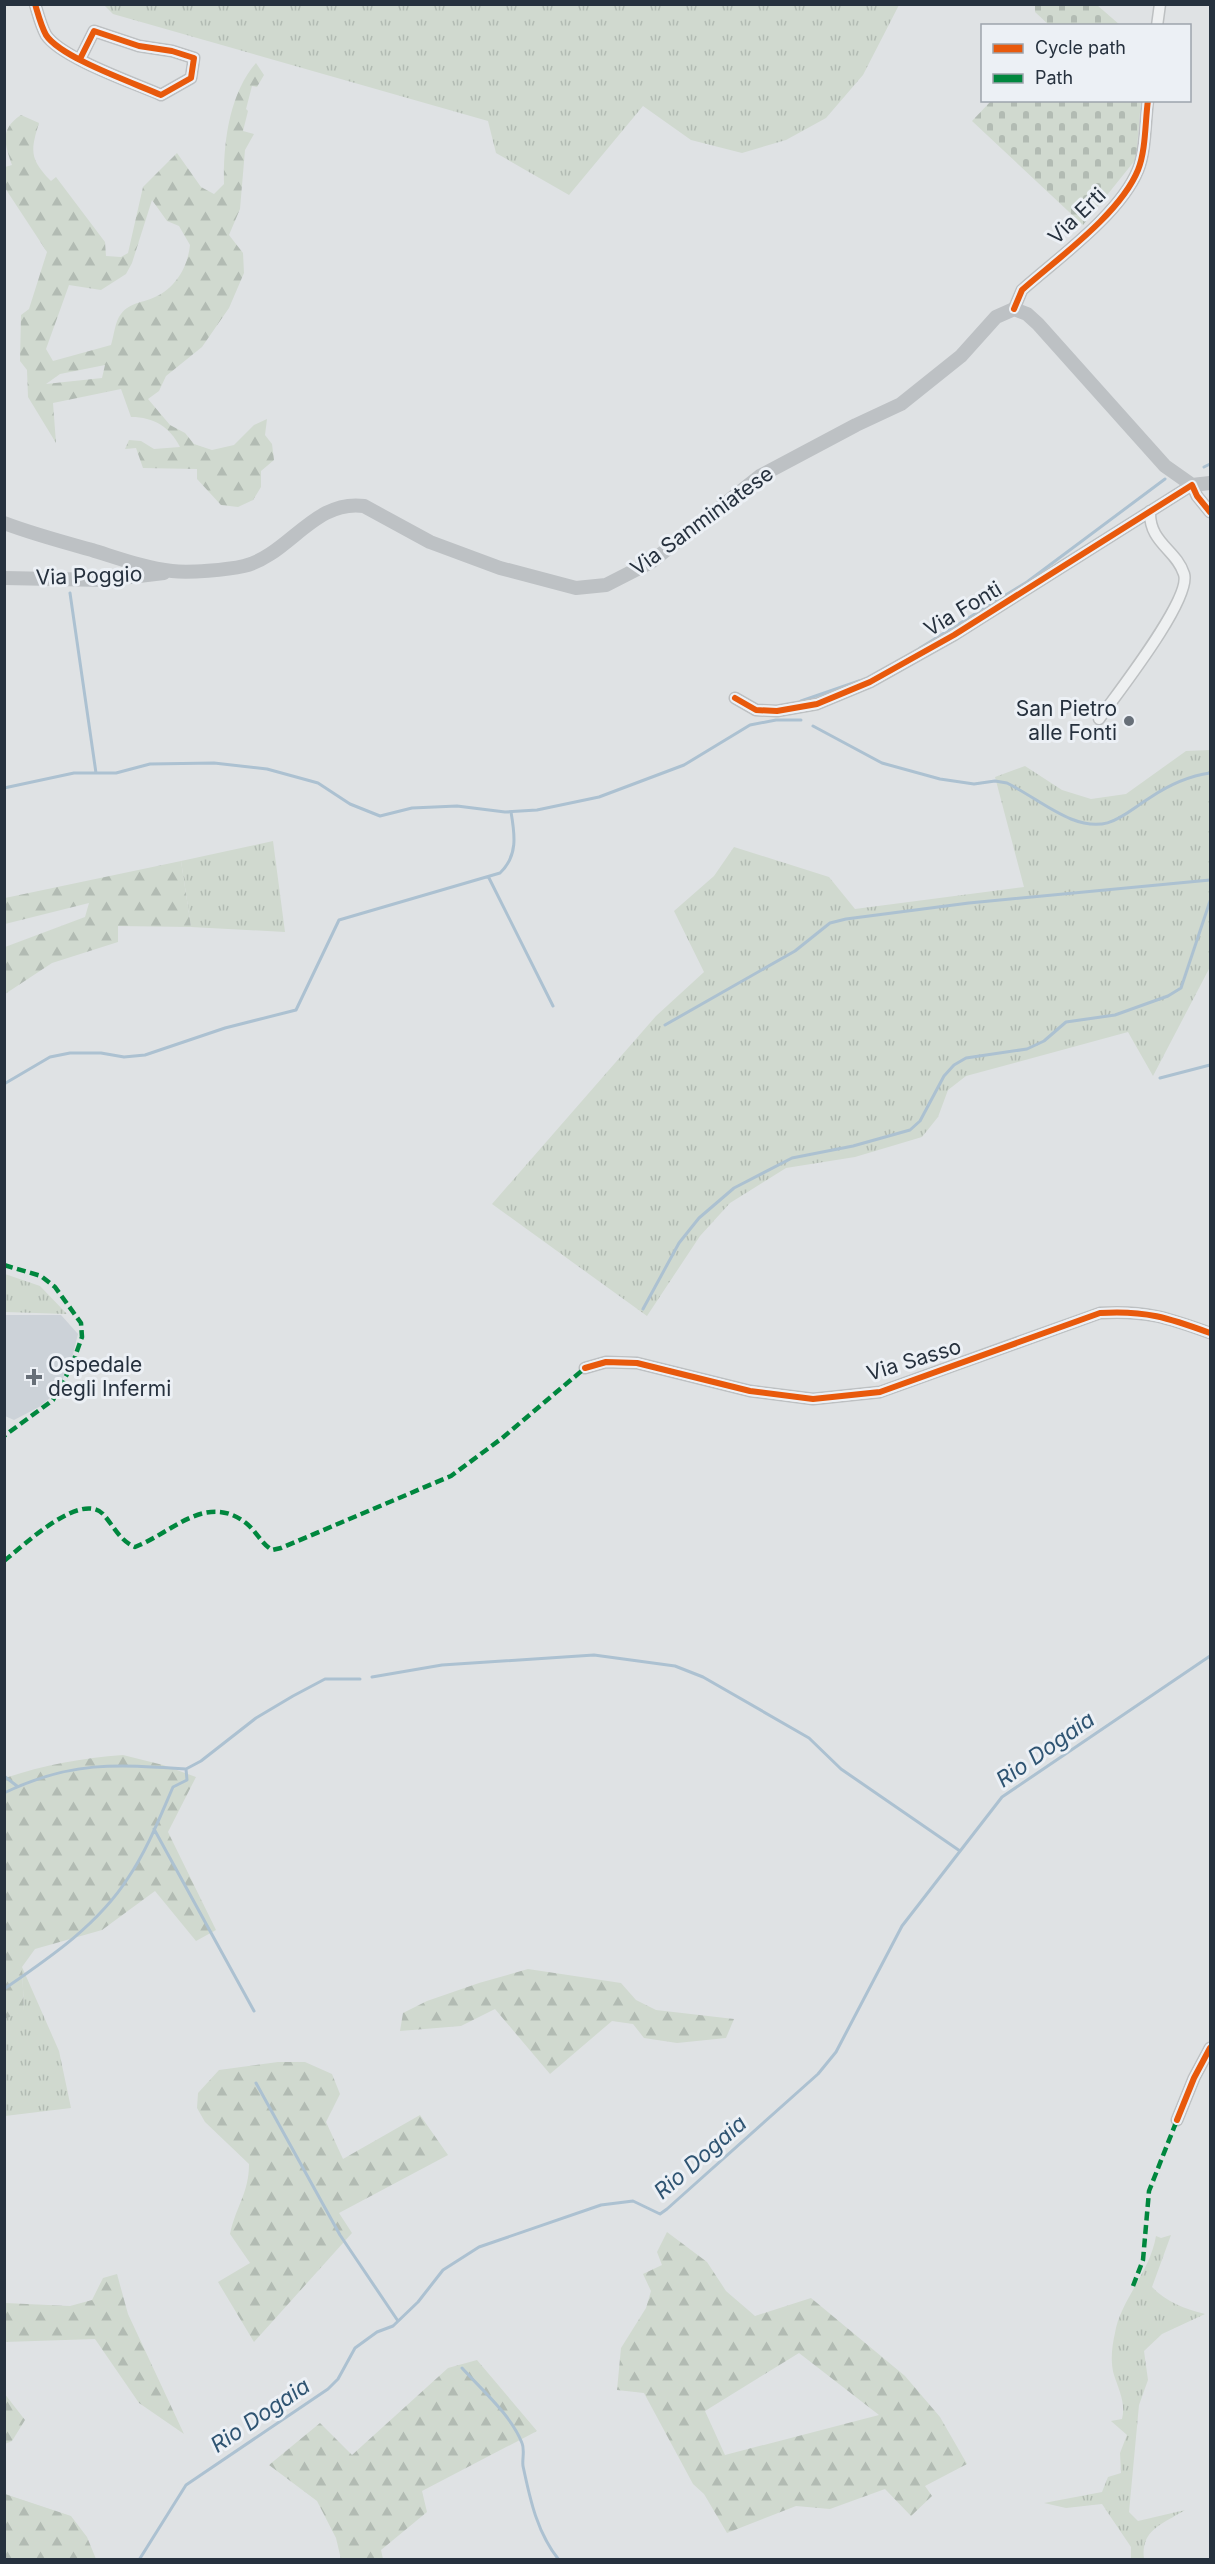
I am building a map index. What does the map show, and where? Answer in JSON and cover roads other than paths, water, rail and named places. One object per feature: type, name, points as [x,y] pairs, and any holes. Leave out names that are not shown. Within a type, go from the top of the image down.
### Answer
[{"type":"main road","points":[[1014,309],[1027,314],[1038,324],[1165,466],[1191,484],[1210,483]]},
{"type":"main road","name":"Via Sanminiatese","points":[[4,523],[125,561],[173,572],[244,566],[270,554],[322,514],[338,507],[357,505],[364,506],[430,542],[500,568],[576,588],[606,585],[651,562],[760,476],[846,430],[902,404],[962,356],[996,317],[1014,309]]},
{"type":"main road","name":"Via Poggio","points":[[4,578],[105,580],[173,572]]},
{"type":"street","points":[[34,4],[46,35],[59,49],[80,59],[161,95],[190,78],[195,58],[172,51],[139,46],[94,31],[80,59]]},
{"type":"street","points":[[1157,24],[1160,4]]},
{"type":"street","name":"Via Erti","points":[[1014,309],[1022,290],[1114,207],[1129,186],[1139,168],[1148,102]]},
{"type":"street","points":[[1191,484],[1210,512]]},
{"type":"street","name":"Via Fonti","points":[[735,698],[756,710],[777,711],[817,704],[870,682],[954,635],[1191,484]]},
{"type":"street","points":[[1099,719],[1152,645],[1181,594],[1186,580],[1182,568],[1152,529],[1150,511]]},
{"type":"street","name":"Via Sasso","points":[[585,1368],[606,1362],[637,1363],[750,1391],[813,1399],[880,1392],[1100,1313],[1132,1311],[1170,1319],[1210,1333]]},
{"type":"street","points":[[1177,2120],[1194,2078],[1210,2048]]},
{"type":"waterway","points":[[1204,467],[1210,464]]},
{"type":"waterway","points":[[920,648],[1027,582],[1165,479]]},
{"type":"waterway","points":[[70,593],[96,773]]},
{"type":"waterway","points":[[801,701],[859,681]]},
{"type":"waterway","points":[[4,788],[74,773],[116,773],[150,764],[214,763],[267,769],[318,783],[350,804],[380,816],[412,808],[457,806],[505,812],[537,810],[599,797],[684,765],[750,725],[776,720],[801,720]]},
{"type":"waterway","points":[[813,726],[882,763],[940,779],[974,784],[995,781],[1007,783],[1063,815],[1084,823],[1095,824],[1114,820],[1172,785],[1194,776],[1210,773]]},
{"type":"waterway","points":[[4,1084],[50,1057],[70,1053],[101,1053],[124,1057],[145,1055],[225,1028],[296,1010],[339,920],[500,873],[510,860],[514,845],[511,812]]},
{"type":"waterway","points":[[489,878],[553,1006]]},
{"type":"waterway","points":[[665,1025],[795,951],[830,923],[969,903],[1210,880]]},
{"type":"waterway","points":[[643,1309],[679,1243],[699,1218],[734,1188],[792,1158],[853,1146],[910,1130],[920,1121],[944,1076],[954,1065],[966,1058],[1027,1049],[1044,1041],[1066,1022],[1115,1015],[1168,996],[1181,988],[1210,901]]},
{"type":"waterway","points":[[1160,1078],[1210,1065]]},
{"type":"waterway","points":[[372,1677],[442,1665],[594,1655],[675,1666],[703,1677],[809,1738],[841,1769],[960,1851]]},
{"type":"waterway","name":"Rio Dogaia","points":[[139,2560],[186,2485],[328,2389],[338,2379],[355,2348],[377,2332],[393,2326],[418,2302],[443,2270],[479,2247],[601,2205],[633,2201],[660,2214],[667,2209],[818,2074],[836,2052],[902,1926],[1002,1797],[1210,1656]]},
{"type":"waterway","points":[[4,1989],[72,1940],[116,1895],[141,1856],[173,1787],[187,1780],[186,1769],[201,1761],[256,1718],[325,1679],[360,1679]]},
{"type":"waterway","points":[[4,1793],[50,1775],[94,1767],[137,1766],[186,1769]]},
{"type":"waterway","points":[[4,1776],[17,1786]]},
{"type":"waterway","points":[[154,1829],[254,2011]]},
{"type":"waterway","points":[[256,2083],[340,2235],[398,2321]]},
{"type":"waterway","points":[[462,2368],[495,2403],[517,2433],[523,2446],[523,2466],[535,2515],[545,2539],[559,2560]]},
{"type":"place","name":"San Pietro alle Fonti","points":[[1129,721]]},
{"type":"place","name":"Ospedale degli Infermi","points":[[34,1377]]}]
